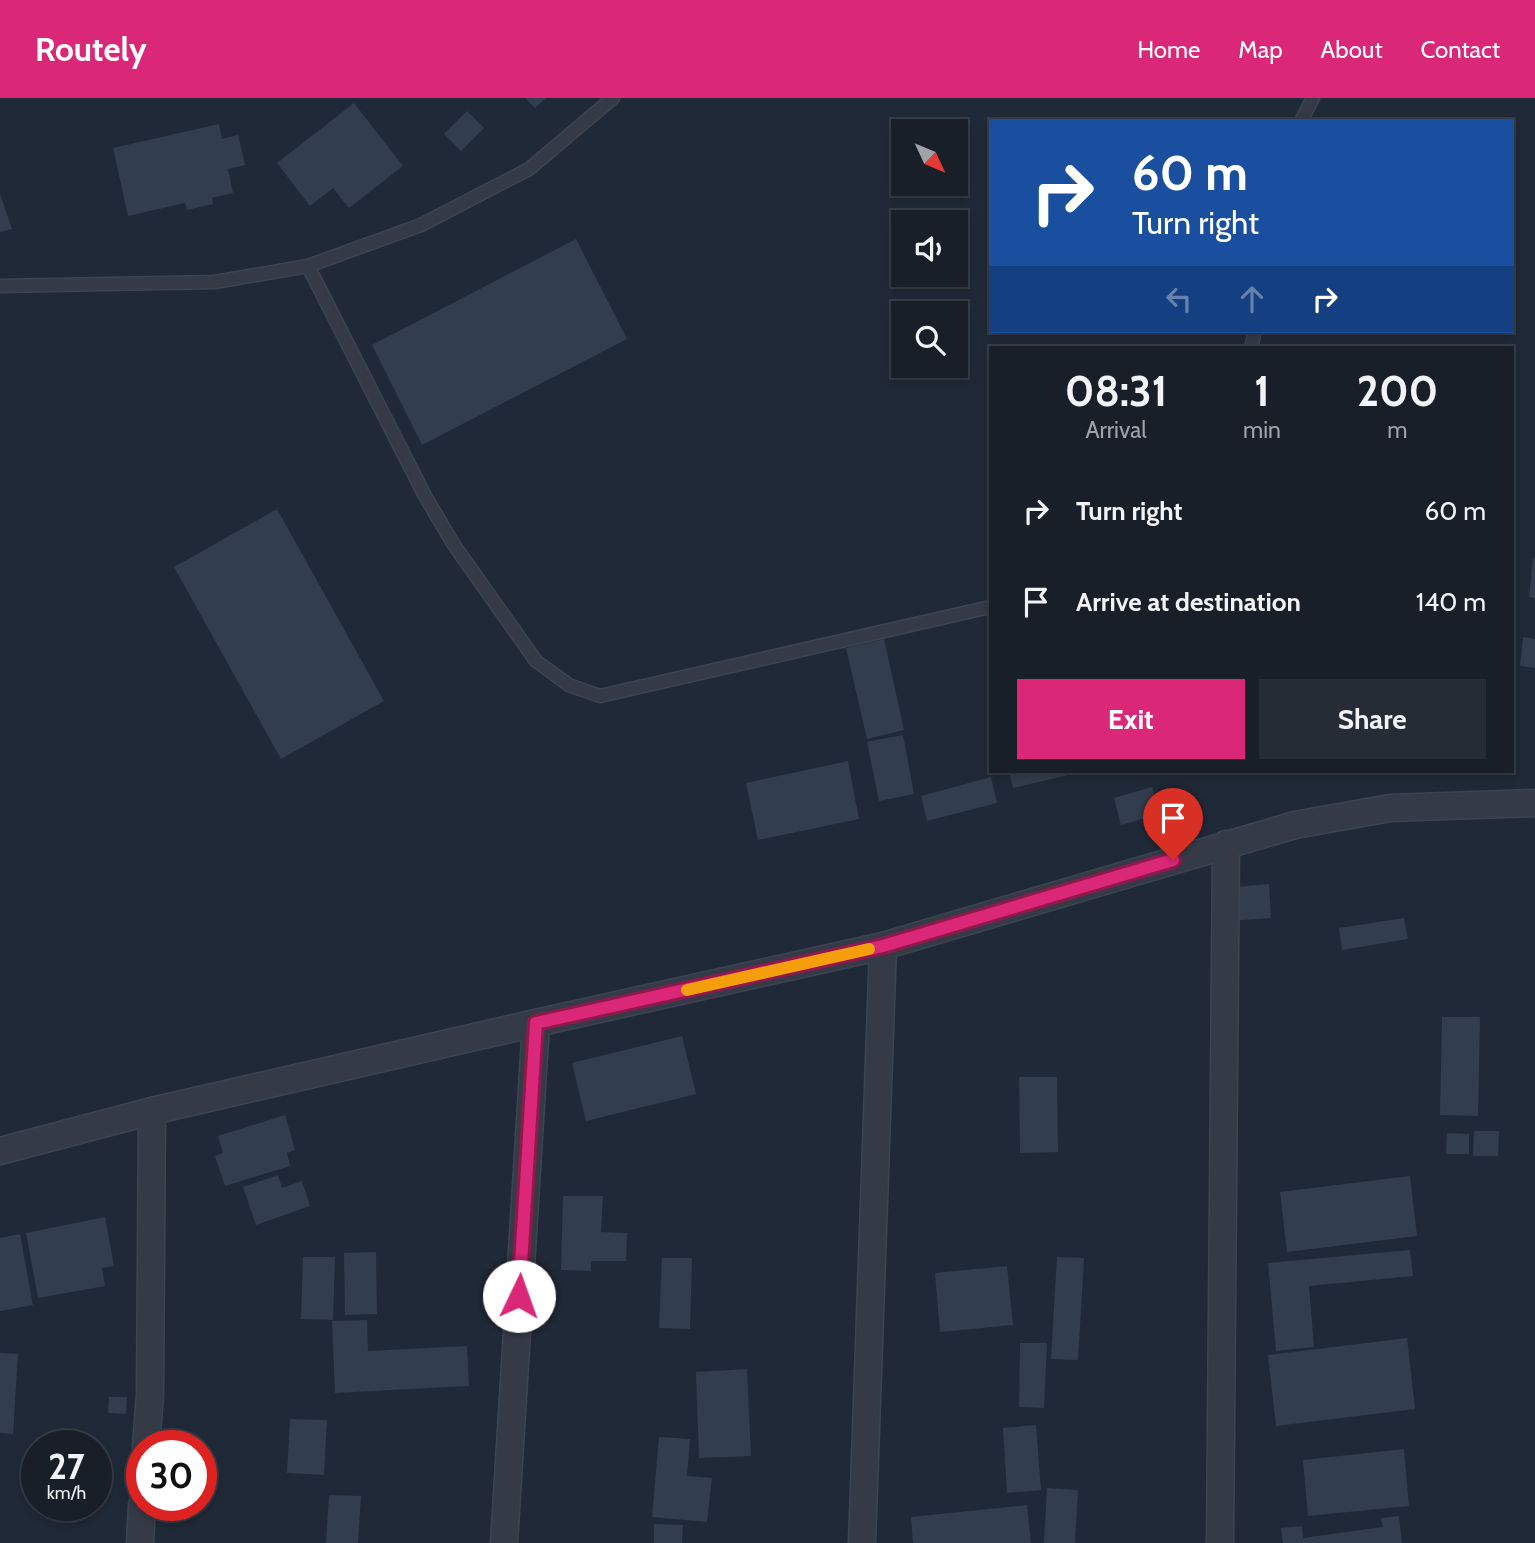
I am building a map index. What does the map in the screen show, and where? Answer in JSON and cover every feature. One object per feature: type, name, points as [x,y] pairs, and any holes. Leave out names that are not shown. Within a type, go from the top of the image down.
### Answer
[{"type":"street","points":[[0,1151],[152,1111],[883,946],[1295,825],[1390,808],[1535,803]]},
{"type":"street","points":[[1220,1543],[1226,844]]},
{"type":"street","points":[[862,1543],[883,946]]},
{"type":"street","points":[[504,1543],[536,1023]]},
{"type":"street","points":[[147,1430],[150,1395],[152,1111]]},
{"type":"street","points":[[140,1543],[141,1521]]},
{"type":"lane","points":[[0,286],[215,282],[308,266],[421,225],[529,169],[613,98]]},
{"type":"lane","points":[[1302,119],[1312,98]]},
{"type":"lane","points":[[308,266],[425,496],[454,545],[536,661],[569,685],[600,696],[989,607]]},
{"type":"building","points":[[525,98],[546,98],[535,108]]},
{"type":"building","points":[[354,103],[403,166],[349,208],[333,188],[310,206],[277,163]]},
{"type":"building","points":[[467,111],[484,128],[461,151],[444,134]]},
{"type":"building","points":[[219,124],[222,139],[238,135],[245,165],[228,169],[233,193],[212,198],[213,204],[187,210],[185,203],[128,216],[113,148]]},
{"type":"building","points":[[0,194],[12,229],[0,232]]},
{"type":"building","points":[[576,239],[627,339],[422,445],[372,345]]},
{"type":"building","points":[[277,509],[384,701],[281,759],[174,567]]},
{"type":"building","points":[[1535,558],[1535,598],[1529,597]]},
{"type":"building","points":[[1523,637],[1535,639],[1535,668],[1520,666]]},
{"type":"building","points":[[884,639],[904,730],[867,739],[846,648]]},
{"type":"building","points":[[903,735],[914,794],[879,801],[867,742]]},
{"type":"building","points":[[848,761],[859,819],[758,840],[746,783]]},
{"type":"building","points":[[1009,773],[1077,773],[1013,788]]},
{"type":"building","points":[[991,777],[997,803],[927,821],[921,796]]},
{"type":"building","points":[[1152,787],[1160,814],[1121,825],[1114,798]]},
{"type":"building","points":[[1269,884],[1271,918],[1228,921],[1225,888]]},
{"type":"building","points":[[1404,918],[1408,939],[1342,950],[1339,928]]},
{"type":"building","points":[[1442,1017],[1480,1017],[1478,1116],[1440,1115]]},
{"type":"building","points":[[682,1036],[696,1094],[586,1121],[572,1063]]},
{"type":"building","points":[[1019,1077],[1057,1077],[1058,1152],[1020,1153]]},
{"type":"building","points":[[285,1115],[295,1150],[287,1153],[290,1166],[225,1186],[215,1156],[223,1153],[218,1136]]},
{"type":"building","points":[[1474,1131],[1499,1131],[1498,1156],[1473,1156]]},
{"type":"building","points":[[1447,1133],[1469,1134],[1469,1154],[1446,1154]]},
{"type":"building","points":[[278,1175],[282,1188],[302,1181],[310,1206],[256,1225],[243,1187]]},
{"type":"building","points":[[1410,1176],[1417,1236],[1287,1252],[1280,1192]]},
{"type":"building","points":[[563,1196],[603,1196],[601,1232],[627,1233],[626,1261],[591,1261],[591,1271],[561,1270]]},
{"type":"building","points":[[105,1217],[114,1266],[102,1268],[105,1286],[38,1298],[26,1233]]},
{"type":"building","points":[[20,1234],[33,1305],[0,1311],[0,1238]]},
{"type":"building","points":[[1410,1250],[1413,1276],[1309,1286],[1314,1347],[1276,1351],[1268,1263]]},
{"type":"building","points":[[376,1252],[377,1314],[345,1315],[344,1253]]},
{"type":"building","points":[[303,1257],[335,1257],[333,1320],[301,1319]]},
{"type":"building","points":[[1057,1257],[1084,1258],[1078,1360],[1051,1359]]},
{"type":"building","points":[[662,1258],[692,1258],[690,1329],[659,1328]]},
{"type":"building","points":[[1007,1266],[1013,1325],[940,1332],[935,1273]]},
{"type":"building","points":[[367,1320],[368,1351],[467,1346],[469,1386],[335,1393],[332,1321]]},
{"type":"building","points":[[1407,1338],[1415,1409],[1276,1426],[1268,1355]]},
{"type":"building","points":[[1020,1343],[1047,1343],[1044,1408],[1019,1407]]},
{"type":"building","points":[[0,1353],[18,1354],[13,1434],[0,1433]]},
{"type":"building","points":[[747,1369],[751,1456],[699,1458],[696,1372]]},
{"type":"building","points":[[109,1397],[127,1397],[126,1414],[108,1413]]},
{"type":"building","points":[[290,1419],[327,1420],[324,1475],[287,1473]]},
{"type":"building","points":[[1036,1425],[1041,1490],[1007,1493],[1003,1428]]},
{"type":"building","points":[[659,1437],[690,1439],[687,1476],[712,1478],[707,1522],[652,1517]]},
{"type":"building","points":[[1404,1449],[1409,1506],[1308,1516],[1303,1460]]},
{"type":"building","points":[[1047,1488],[1078,1490],[1075,1543],[1044,1543]]},
{"type":"building","points":[[329,1495],[361,1496],[358,1543],[326,1543]]},
{"type":"building","points":[[1027,1505],[1031,1543],[913,1543],[911,1517]]},
{"type":"building","points":[[1399,1516],[1402,1543],[1283,1543],[1281,1528],[1302,1526],[1303,1538],[1383,1527],[1381,1518]]},
{"type":"building","points":[[654,1524],[683,1525],[682,1543],[654,1543]]},
{"type":"slow traffic","points":[[687,990],[869,949]]},
{"type":"route","points":[[519,1296],[536,1023],[883,946],[1173,860]]}]
